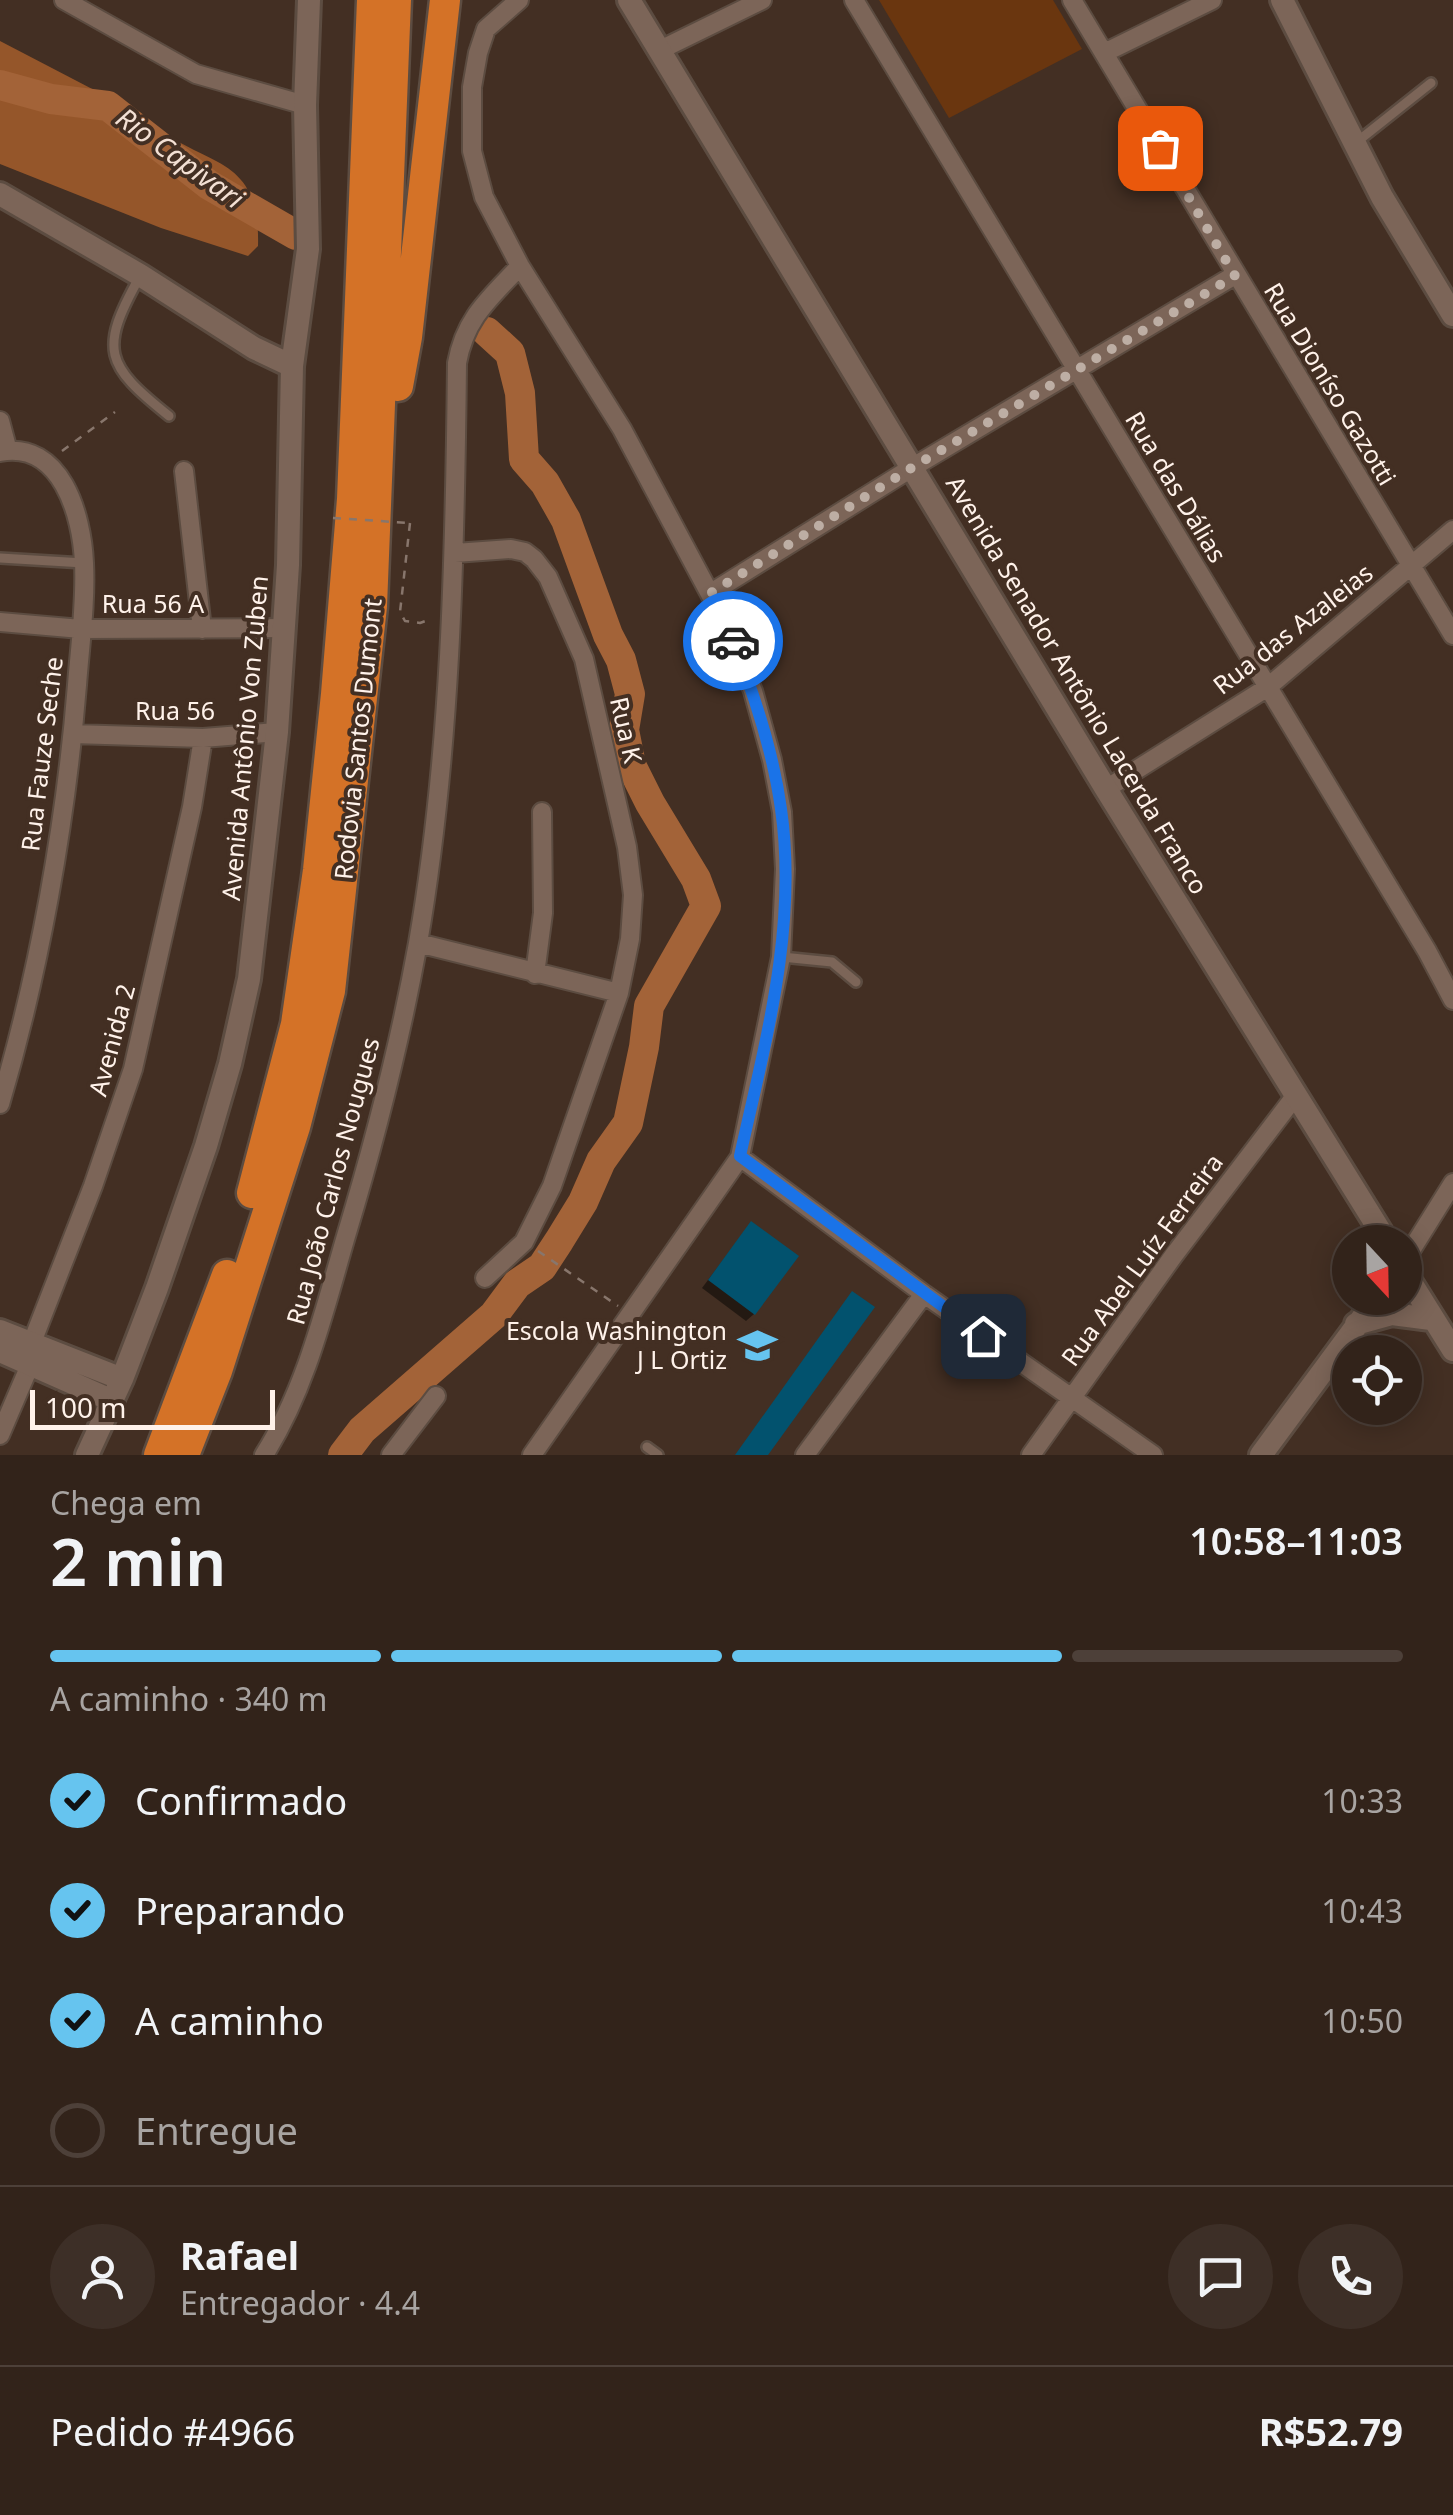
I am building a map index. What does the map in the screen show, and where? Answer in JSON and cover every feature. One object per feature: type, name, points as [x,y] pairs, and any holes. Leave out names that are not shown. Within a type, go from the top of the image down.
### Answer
[{"type":"highway","points":[[352,0],[354,108],[366,228]]},
{"type":"highway","name":"Rodovia Santos Dumont","points":[[159,1455],[232,1261],[266,1148],[296,1024],[318,870],[352,499],[366,228],[372,0]]},
{"type":"highway","name":"Rodovia Santos Dumont","points":[[184,1455],[216,1371],[295,1127],[330,991],[370,624],[396,0]]},
{"type":"highway","points":[[378,497],[407,337],[445,0]]},
{"type":"street","points":[[64,0],[196,74],[305,105]]},
{"type":"street","name":"Avenida Antônio Von Zuben","points":[[87,1455],[118,1390],[188,1200],[230,1064],[249,979],[277,732],[292,366],[308,249],[305,105],[309,0]]},
{"type":"street","points":[[518,0],[486,29],[472,88],[472,151],[484,197],[520,266],[622,429],[711,593],[753,691],[772,760],[782,812],[785,869],[781,957],[740,1156],[532,1455]]},
{"type":"street","name":"Avenida Senador Antônio Lacerda Franco","points":[[629,0],[1106,789],[1376,1225]]},
{"type":"street","points":[[660,50],[762,0]]},
{"type":"street","name":"Rua das Dálias","points":[[854,0],[1453,1000]]},
{"type":"street","name":"Rua Dioníso Gazotti","points":[[1072,0],[1453,636]]},
{"type":"street","points":[[1104,54],[1212,0]]},
{"type":"street","points":[[1282,0],[1399,229],[1453,315]]},
{"type":"street","points":[[1299,0],[1394,196],[1453,289]]},
{"type":"street","points":[[0,194],[254,348],[292,366]]},
{"type":"street","points":[[455,554],[457,363],[462,339],[473,317],[520,266]]},
{"type":"street","points":[[711,593],[913,467],[1235,276]]},
{"type":"street","points":[[0,421],[4,451],[34,454],[49,461]]},
{"type":"street","name":"Rua Fauze Seche","points":[[0,1104],[6,1059],[53,866],[73,734],[84,563],[70,498],[49,461]]},
{"type":"street","points":[[184,471],[202,629]]},
{"type":"street","name":"Rua das Azaleias","points":[[1106,789],[1268,687],[1453,530]]},
{"type":"street","name":"Rua K","points":[[455,554],[511,549],[524,552],[548,577],[584,660],[627,847],[633,895],[630,940],[619,993],[539,1217],[524,1242],[485,1278]]},
{"type":"street","name":"Rua João Carlos Nougues","points":[[264,1455],[293,1402],[384,1109],[418,943],[434,834],[455,554]]},
{"type":"street","name":"Rua 56 A","points":[[0,622],[81,629],[284,628]]},
{"type":"street","name":"Rua 56","points":[[73,734],[203,738],[277,732]]},
{"type":"street","name":"Avenida 2","points":[[0,1434],[94,1186],[132,1069],[192,807],[203,738]]},
{"type":"street","points":[[535,974],[543,913],[542,812]]},
{"type":"street","points":[[418,943],[619,993]]},
{"type":"street","name":"Rua Abel Luíz Ferreira","points":[[1031,1455],[1174,1255],[1296,1095]]},
{"type":"street","points":[[740,1156],[924,1294],[1153,1455]]},
{"type":"street","points":[[1422,1233],[1453,1183]]},
{"type":"street","points":[[805,1455],[924,1294]]},
{"type":"street","points":[[1422,1303],[1453,1350]]},
{"type":"street","points":[[1356,1324],[1392,1314],[1431,1319]]},
{"type":"street","points":[[1261,1455],[1363,1315]]},
{"type":"street","points":[[0,1331],[31,1355]]},
{"type":"street","points":[[0,1351],[31,1355],[118,1390]]},
{"type":"street","points":[[390,1455],[436,1396]]},
{"type":"lane","points":[[1363,137],[1431,83]]},
{"type":"lane","points":[[140,276],[118,319],[111,339],[113,350],[116,361],[138,390],[169,416]]},
{"type":"lane","points":[[0,558],[84,563]]},
{"type":"lane","points":[[781,957],[832,962],[856,982]]},
{"type":"lane","points":[[646,1447],[658,1455]]},
{"type":"path","points":[[49,461],[114,412]]},
{"type":"path","points":[[333,518],[410,522],[400,612],[405,621],[420,623],[452,611]]},
{"type":"path","points":[[542,1254],[632,1315]]},
{"type":"shaded area","points":[[879,0],[1053,0],[1082,49],[949,118]]},
{"type":"shaded area","points":[[0,41],[146,117],[166,134],[238,176],[249,192],[256,214],[258,246],[248,256],[161,228],[0,164]]},
{"type":"building","points":[[751,1221],[799,1256],[755,1315],[708,1280]]},
{"type":"building","points":[[852,1291],[875,1307],[768,1455],[735,1455]]},
{"type":"waterway","name":"Rio Capivari","points":[[0,85],[51,99],[108,106],[209,185],[296,235]]},
{"type":"waterway","points":[[343,1455],[362,1430],[494,1315],[517,1284],[542,1267],[583,1202],[601,1161],[628,1123],[649,1006],[706,906],[696,879],[631,765],[624,730],[630,694],[621,660],[566,520],[545,483],[524,459],[520,393],[510,353],[487,332]]},
{"type":"way so far","points":[[733,641],[711,593],[913,467],[1235,276],[1160,148]]},
{"type":"place","name":"Escola Washington J L Ortiz","points":[[757,1345]]},
{"type":"route","points":[[733,641],[753,691],[772,760],[782,812],[785,869],[781,957],[740,1156],[983,1336]]}]
